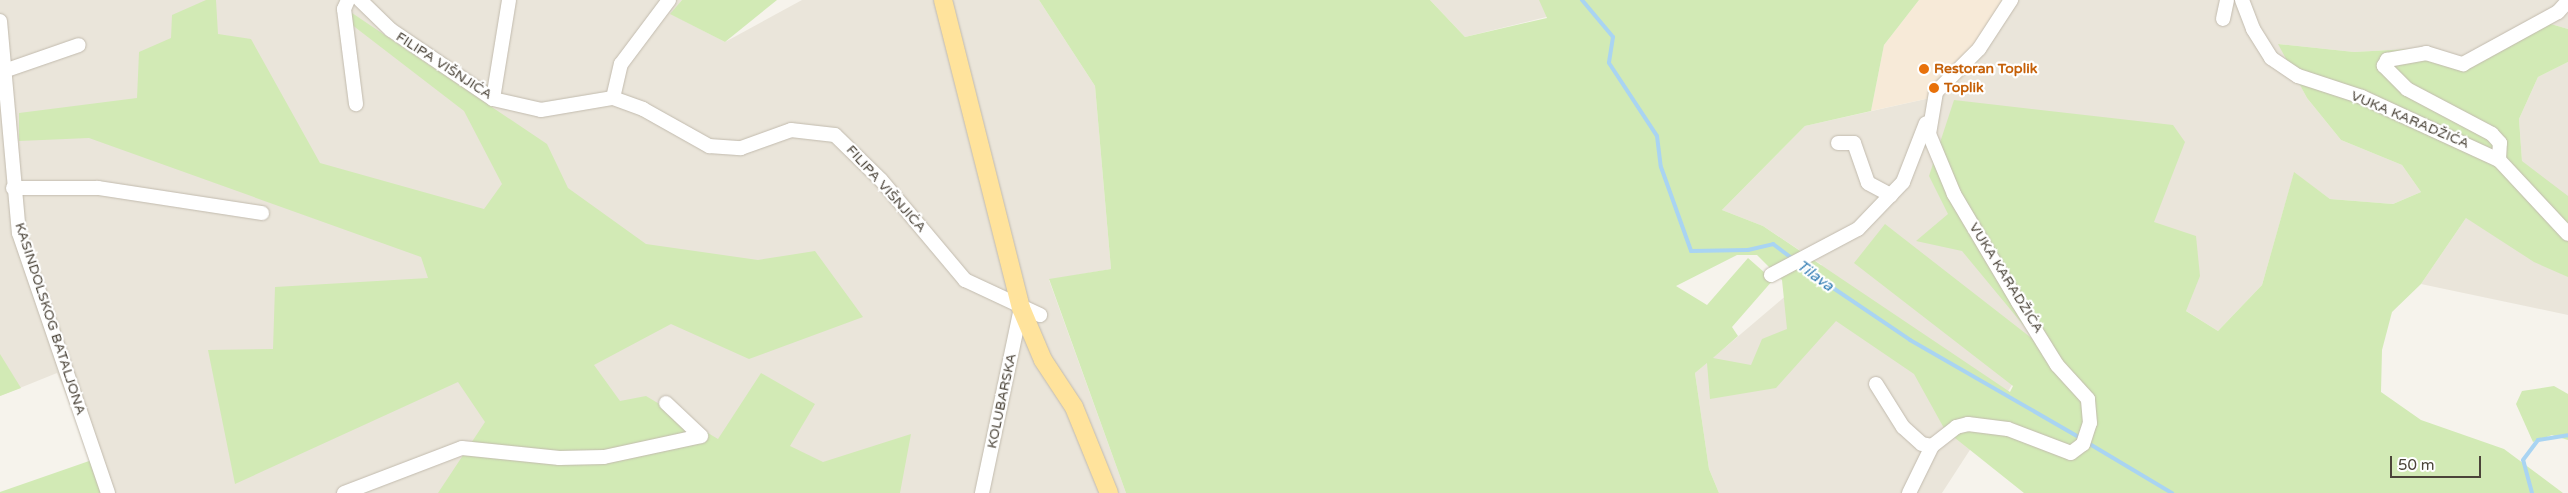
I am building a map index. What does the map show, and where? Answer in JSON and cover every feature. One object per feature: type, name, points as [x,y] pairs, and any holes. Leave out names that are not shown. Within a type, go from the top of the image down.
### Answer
[{"type":"main road","points":[[943,0],[1021,308],[1043,360],[1074,407],[1109,493]]},
{"type":"street","points":[[348,0],[344,9],[356,104]]},
{"type":"street","name":"FILIPA VIŠNJIĆA","points":[[360,0],[391,30],[493,100],[541,110],[613,98],[643,109],[709,146],[741,148],[791,130],[836,135],[882,180],[965,280],[1021,308],[1040,315]]},
{"type":"street","points":[[493,100],[509,0]]},
{"type":"street","points":[[613,98],[621,64],[669,0]]},
{"type":"street","name":"VUKA KARADŽIĆA","points":[[1771,275],[1794,261],[1858,229],[1890,195],[1912,168],[1936,92],[1979,50],[2005,17],[2011,0]]},
{"type":"street","points":[[2223,19],[2227,0]]},
{"type":"street","name":"VUKA KARADŽIĆA","points":[[2242,0],[2271,58],[2298,76],[2362,97],[2499,160],[2568,234]]},
{"type":"street","name":"VUKA KARADŽIĆA","points":[[2499,160],[2500,143],[2492,134],[2407,89],[2384,66],[2387,60],[2426,53],[2463,64],[2563,14],[2568,1]]},
{"type":"street","name":"KASINDOLSKOG BATALJONA","points":[[0,21],[3,79],[19,233],[108,493]]},
{"type":"street","points":[[3,79],[79,45]]},
{"type":"street","name":"VUKA KARADŽIĆA","points":[[1929,113],[1929,134],[1954,194],[2057,365],[2088,399],[2085,440],[2071,453],[2008,429],[1968,424],[1956,427],[1932,446]]},
{"type":"street","points":[[1838,143],[1854,143],[1868,183],[1890,195]]},
{"type":"street","points":[[13,188],[98,188],[262,213]]},
{"type":"street","name":"KOLUBARSKA","points":[[982,493],[1021,308]]},
{"type":"street","points":[[1876,384],[1902,427],[1922,444],[1932,446],[1909,493]]},
{"type":"street","points":[[344,493],[462,448],[559,458],[604,457],[701,436],[666,403]]},
{"type":"shaded area","points":[[0,0],[682,0],[671,14],[725,42],[802,0],[1039,0],[1095,86],[1111,269],[1049,280],[1126,493],[108,493],[57,373],[0,396]]},
{"type":"shaded area","points":[[1430,0],[1615,0],[1465,37]]},
{"type":"shaded area","name":"Restoran Toplik","points":[[1919,0],[2018,0],[1996,36],[1948,94],[1871,111],[1884,45]]},
{"type":"shaded area","points":[[2018,0],[2568,0],[2568,29],[2544,22],[2463,68],[2427,48],[2354,52],[2279,44],[2307,98],[2341,140],[2402,165],[2421,192],[2393,204],[2330,199],[2294,173],[2262,285],[2218,331],[2150,288],[2091,263],[1942,493],[1719,493],[1709,469],[1695,373],[1822,265],[1763,226],[1722,210],[1805,126],[1948,94],[1996,36]]},
{"type":"shaded area","points":[[2568,62],[2568,315],[2421,284],[2466,218],[2522,161],[2519,119],[2538,77]]},
{"type":"green space","points":[[206,0],[216,0],[218,34],[251,39],[320,163],[484,209],[502,184],[464,111],[347,21],[352,13],[547,144],[568,188],[646,244],[758,260],[815,251],[863,317],[749,359],[671,324],[594,365],[620,401],[646,396],[718,439],[761,373],[815,404],[790,446],[823,462],[911,434],[900,493],[438,493],[485,422],[458,382],[235,484],[208,350],[273,349],[275,287],[428,278],[421,257],[89,138],[19,141],[19,113],[137,98],[139,52],[171,38],[172,15]]},
{"type":"green space","points":[[682,0],[777,0],[725,42],[670,14]]},
{"type":"green space","points":[[1039,0],[1430,0],[1465,37],[1547,18],[1539,0],[1919,0],[1884,45],[1871,111],[1805,126],[1722,210],[1763,226],[2010,392],[2013,386],[1854,263],[1885,224],[2039,344],[1962,251],[1916,241],[1948,214],[1929,176],[1954,100],[2173,125],[2185,142],[2154,222],[2196,236],[2200,276],[2186,311],[2218,331],[2262,285],[2294,172],[2330,199],[2393,204],[2421,192],[2402,165],[2341,140],[2307,98],[2278,44],[2354,52],[2427,48],[2463,68],[2544,22],[2568,29],[2568,62],[2538,77],[2519,119],[2522,161],[2568,196],[2568,277],[2534,262],[2466,218],[2421,284],[2392,312],[2382,350],[2381,392],[2421,420],[2504,449],[2563,493],[2024,493],[1945,430],[1914,374],[1836,321],[1776,388],[1710,399],[1707,363],[1695,373],[1709,469],[1719,493],[1126,493],[1049,279],[1111,269],[1095,86]],"holes":[[[1737,255],[1757,255],[1782,280],[1787,329],[1762,339],[1751,365],[1713,358],[1738,336],[1732,327],[1773,280],[1748,258],[1707,305],[1676,286]]]},
{"type":"green space","points":[[0,354],[21,388],[0,396]]},
{"type":"green space","points":[[2554,386],[2568,394],[2568,440],[2552,435],[2533,442],[2516,404],[2522,391]]},
{"type":"green space","points":[[92,460],[103,493],[0,493],[0,492]]},
{"type":"waterway","name":"Tilava","points":[[1582,0],[1613,37],[1609,63],[1657,136],[1661,167],[1691,251],[1748,250],[1773,244],[1794,260]]},
{"type":"waterway","name":"Tilava","points":[[1799,265],[1910,340],[2082,439]]},
{"type":"waterway","name":"Tilava","points":[[2532,493],[2523,460],[2538,440],[2568,435]]},
{"type":"waterway","name":"Tilava","points":[[2088,443],[2172,493]]},
{"type":"place","name":"Restoran Toplik","points":[[1924,69]]},
{"type":"place","name":"Toplik","points":[[1934,88]]}]
